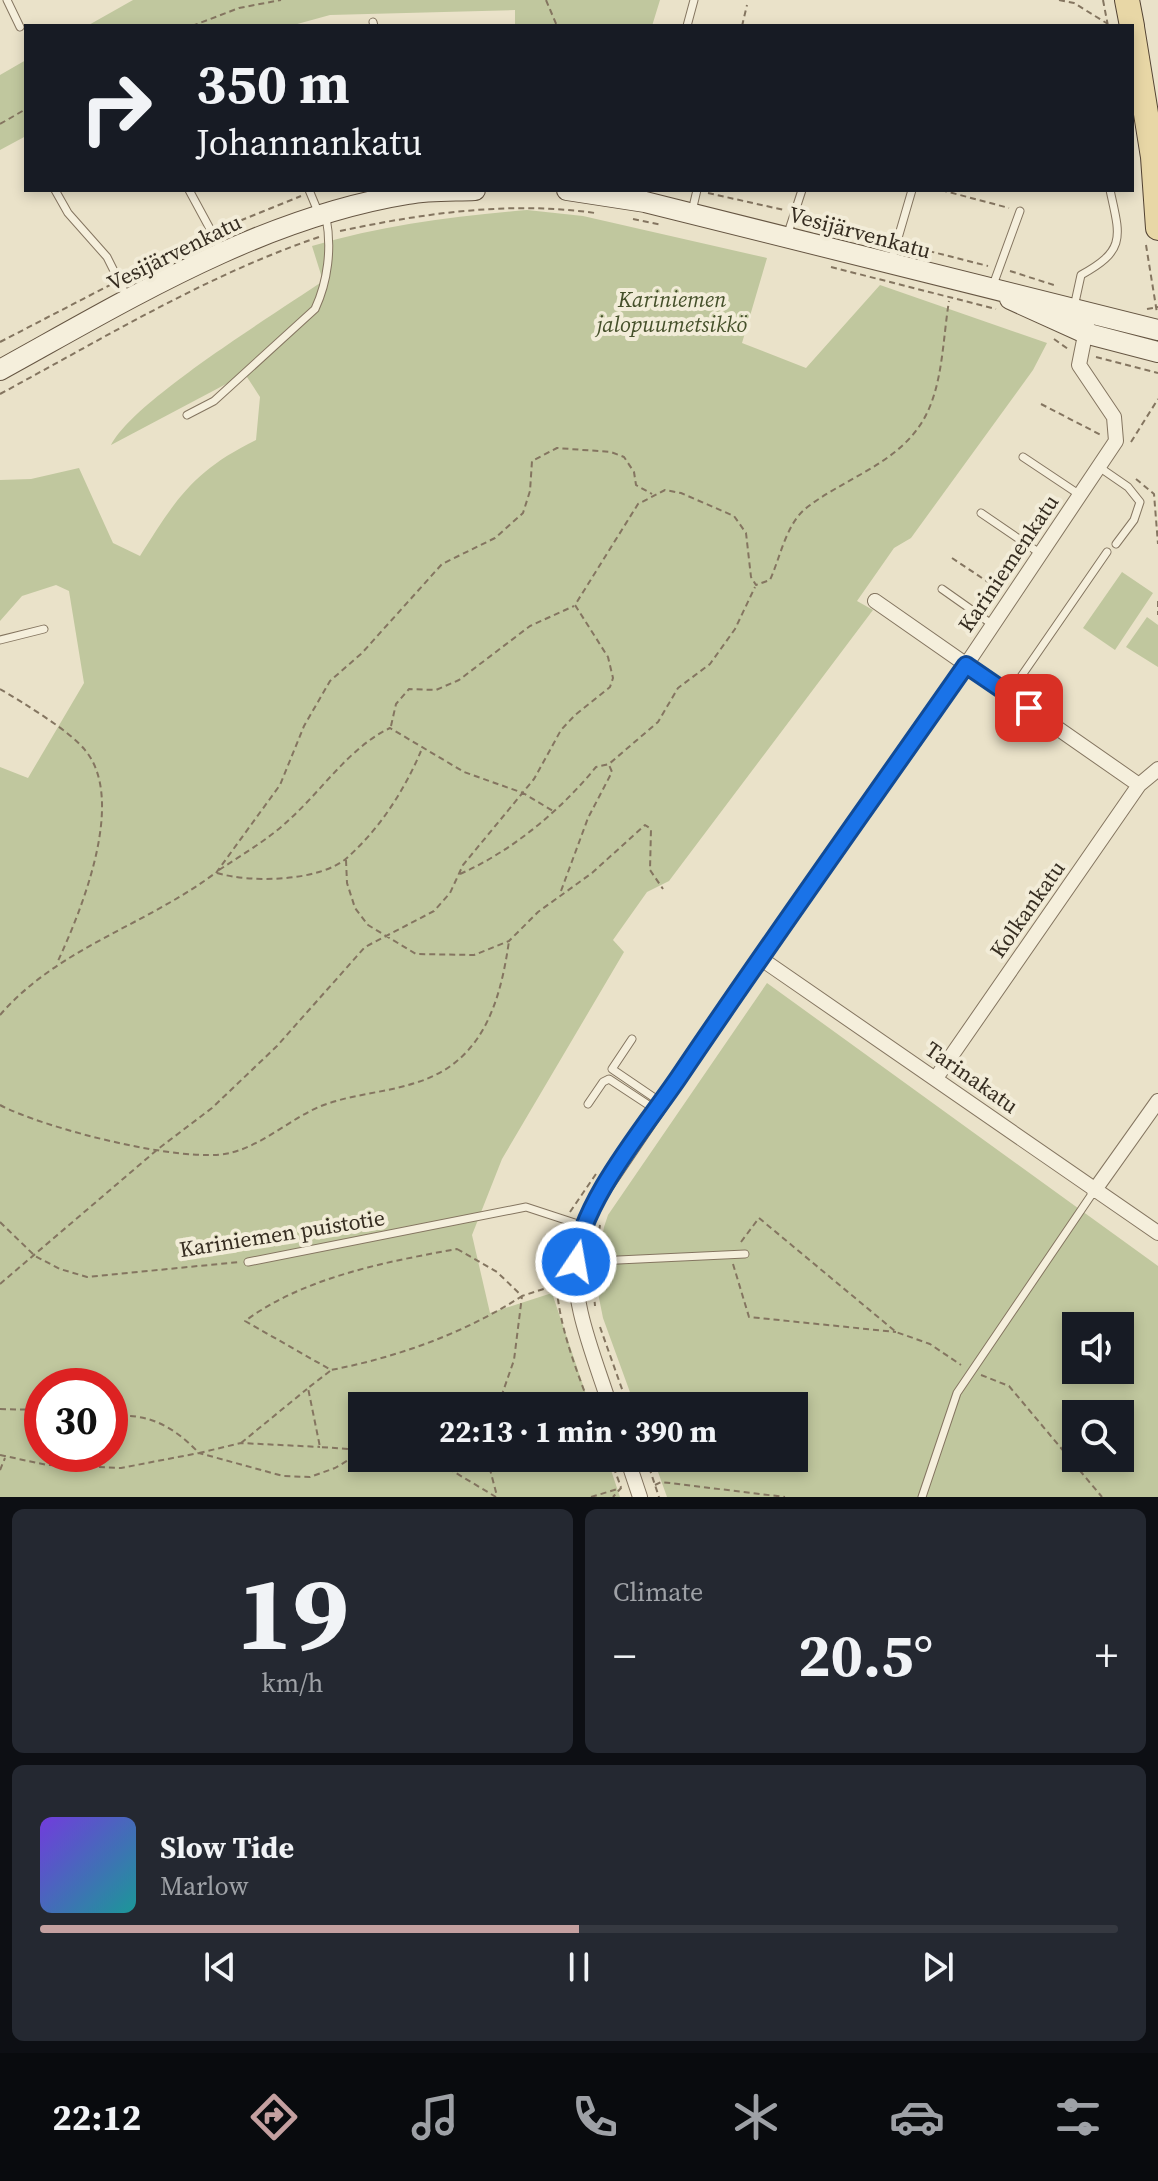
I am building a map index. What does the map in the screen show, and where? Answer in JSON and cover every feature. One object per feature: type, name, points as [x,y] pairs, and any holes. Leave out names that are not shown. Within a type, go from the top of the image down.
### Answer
[{"type":"main road","points":[[1121,24],[1127,0]]},
{"type":"main road","points":[[1134,81],[1155,164],[1158,228]]},
{"type":"street","name":"Vesijärvenkatu","points":[[0,370],[222,252],[408,192]]},
{"type":"street","name":"Vesijärvenkatu","points":[[593,192],[646,196],[691,214],[995,292],[1080,331],[1158,352]]},
{"type":"street","name":"Vesijärvenkatu","points":[[1080,331],[1158,330]]},
{"type":"street","name":"Kariniemenkatu","points":[[606,1392],[584,1323],[584,1280],[576,1262],[577,1246],[592,1207],[760,958],[966,665],[1116,441],[1114,417],[1079,365],[1080,331]]},
{"type":"street","points":[[875,601],[1139,785]]},
{"type":"street","name":"Kolkankatu","points":[[936,1078],[1139,785],[1158,769]]},
{"type":"street","name":"Tarinakatu","points":[[760,958],[1158,1233]]},
{"type":"street","points":[[1094,1191],[1158,1101]]},
{"type":"street","points":[[632,1472],[640,1497]]},
{"type":"lane","points":[[7,0],[20,27]]},
{"type":"lane","points":[[688,24],[694,0]]},
{"type":"lane","points":[[56,192],[68,213],[98,244],[128,300]]},
{"type":"lane","points":[[190,192],[222,252]]},
{"type":"lane","points":[[187,415],[214,401],[315,309],[324,290],[325,221],[310,192]]},
{"type":"lane","points":[[691,214],[696,192]]},
{"type":"lane","points":[[787,238],[801,192]]},
{"type":"lane","points":[[890,264],[911,192]]},
{"type":"lane","points":[[1080,331],[1081,275],[1113,253],[1120,238],[1110,192]]},
{"type":"lane","points":[[995,292],[1020,211]]},
{"type":"lane","points":[[1023,457],[1080,495]]},
{"type":"lane","points":[[1099,467],[1128,487],[1140,502],[1134,520],[1116,544]]},
{"type":"lane","points":[[981,513],[1041,554]]},
{"type":"lane","points":[[1009,694],[1107,552]]},
{"type":"lane","points":[[942,589],[993,625]]},
{"type":"lane","points":[[0,640],[44,629]]},
{"type":"lane","points":[[632,1039],[612,1069],[659,1106]]},
{"type":"lane","points":[[588,1104],[603,1082],[609,1079],[659,1106]]},
{"type":"lane","points":[[922,1497],[957,1393],[1094,1191]]},
{"type":"lane","name":"Kariniemen puistotie","points":[[248,1262],[526,1207],[584,1226]]},
{"type":"lane","points":[[576,1262],[745,1254]]},
{"type":"path","points":[[238,0],[239,8]]},
{"type":"path","points":[[197,24],[239,8],[281,0]]},
{"type":"path","points":[[546,0],[556,24]]},
{"type":"path","points":[[1059,0],[1075,1],[1116,24]]},
{"type":"path","points":[[1103,0],[1119,24]]},
{"type":"path","points":[[742,24],[747,5]]},
{"type":"path","points":[[0,124],[24,110]]},
{"type":"path","points":[[0,342],[213,233],[308,192]]},
{"type":"path","points":[[706,192],[795,213],[1064,288]]},
{"type":"path","points":[[949,192],[1020,211]]},
{"type":"path","points":[[0,394],[270,253],[325,221],[467,209],[551,207],[596,213]]},
{"type":"path","points":[[626,217],[671,227]]},
{"type":"path","points":[[821,265],[1009,312]]},
{"type":"path","points":[[459,875],[482,865],[553,811],[596,767],[609,764],[658,722],[678,688],[710,664],[735,629],[756,585],[770,580],[789,534],[805,509],[847,485],[905,444],[925,416],[934,391],[949,299]]},
{"type":"path","points":[[1080,331],[1158,373]]},
{"type":"path","points":[[1128,447],[1158,399]]},
{"type":"path","points":[[1041,404],[1106,437]]},
{"type":"path","points":[[216,873],[280,785],[304,726],[330,681],[362,653],[442,564],[495,538],[523,513],[530,491],[532,461],[557,448],[611,452],[624,457],[634,472],[636,485],[652,494]]},
{"type":"path","points":[[0,1015],[33,980],[58,962],[183,897],[286,823],[328,784],[366,740],[390,728],[396,704],[409,689],[436,690],[459,680],[530,626],[575,605],[638,504],[652,494],[665,490],[681,493],[734,516],[746,533],[751,577],[756,585]]},
{"type":"path","points":[[952,558],[1001,591]]},
{"type":"path","points":[[1158,601],[1158,615]]},
{"type":"path","points":[[0,1284],[158,1149],[212,1108],[277,1046],[365,947],[434,911],[450,893],[480,840],[523,793],[561,730],[610,687],[613,678],[608,657],[575,605]]},
{"type":"path","points":[[0,689],[85,749],[95,767],[103,814],[96,858],[79,915],[58,962]]},
{"type":"path","points":[[390,728],[422,750],[464,772],[523,793],[553,811]]},
{"type":"path","points":[[216,873],[233,878],[273,880],[311,873],[346,860],[390,809],[422,750]]},
{"type":"path","points":[[561,893],[588,818],[612,772],[609,764]]},
{"type":"path","points":[[346,860],[347,883],[355,908],[368,925],[385,938],[416,954],[474,955],[509,941],[561,893],[592,873],[645,825],[651,829],[650,870],[663,889]]},
{"type":"path","points":[[0,1105],[74,1132],[158,1149],[229,1154],[320,1107],[415,1084],[442,1073],[469,1053],[488,1023],[509,941]]},
{"type":"path","points":[[896,1332],[759,1218],[730,1255],[749,1317],[896,1332],[930,1344],[972,1372],[1009,1386],[1102,1497]]},
{"type":"path","name":"Kariniemen puistotie","points":[[0,1222],[35,1256],[60,1269],[87,1277],[248,1262]]},
{"type":"path","points":[[331,1370],[245,1321],[270,1303],[383,1262],[457,1249],[497,1272],[522,1296]]},
{"type":"path","points":[[241,1443],[331,1370],[370,1363],[482,1322],[522,1296],[557,1283],[584,1280],[623,1392]]},
{"type":"path","points":[[503,1392],[514,1360],[522,1296]]},
{"type":"path","points":[[308,1388],[320,1447]]},
{"type":"path","points":[[0,1409],[24,1410]]},
{"type":"path","points":[[128,1415],[162,1422],[199,1453],[283,1476],[310,1477],[348,1460]]},
{"type":"path","points":[[0,1455],[47,1465],[121,1468],[241,1443],[348,1450]]},
{"type":"path","points":[[0,1470],[5,1457]]},
{"type":"path","points":[[456,1472],[497,1497]]},
{"type":"path","points":[[491,1472],[497,1497]]},
{"type":"path","points":[[615,1472],[624,1497]]},
{"type":"path","points":[[651,1472],[659,1497]]},
{"type":"path","points":[[655,1485],[661,1482],[785,1497]]},
{"type":"path","points":[[591,1497],[621,1488]]},
{"type":"path","points":[[613,1497],[621,1488]]},
{"type":"green space","points":[[133,0],[660,0],[653,24],[515,24],[515,10],[330,15],[297,24],[91,24]]},
{"type":"green space","points":[[24,61],[24,137],[0,150],[0,75]]},
{"type":"green space","name":"Kariniemen jalopuumetsikkö","points":[[527,210],[583,216],[767,258],[742,343],[806,368],[880,285],[1047,343],[1033,370],[911,538],[894,548],[857,601],[873,610],[669,881],[647,892],[613,940],[624,952],[502,1159],[472,1235],[490,1313],[552,1293],[585,1392],[348,1392],[348,1472],[612,1472],[620,1497],[0,1497],[0,767],[28,778],[84,683],[69,591],[56,585],[22,596],[0,621],[0,480],[31,479],[79,468],[113,543],[140,556],[176,502],[201,475],[256,440],[260,397],[245,374],[111,445],[125,426],[176,382],[323,281],[312,246],[446,218]]},
{"type":"green space","points":[[1122,572],[1153,593],[1115,650],[1083,628]]},
{"type":"green space","points":[[1147,617],[1158,625],[1158,667],[1126,647]]},
{"type":"green space","points":[[767,983],[1158,1266],[1158,1497],[667,1497],[658,1472],[808,1472],[808,1392],[630,1392],[603,1318],[595,1278],[608,1215]]},
{"type":"route","points":[[576,1262],[577,1246],[599,1195],[760,958],[966,665],[1029,708]]}]
